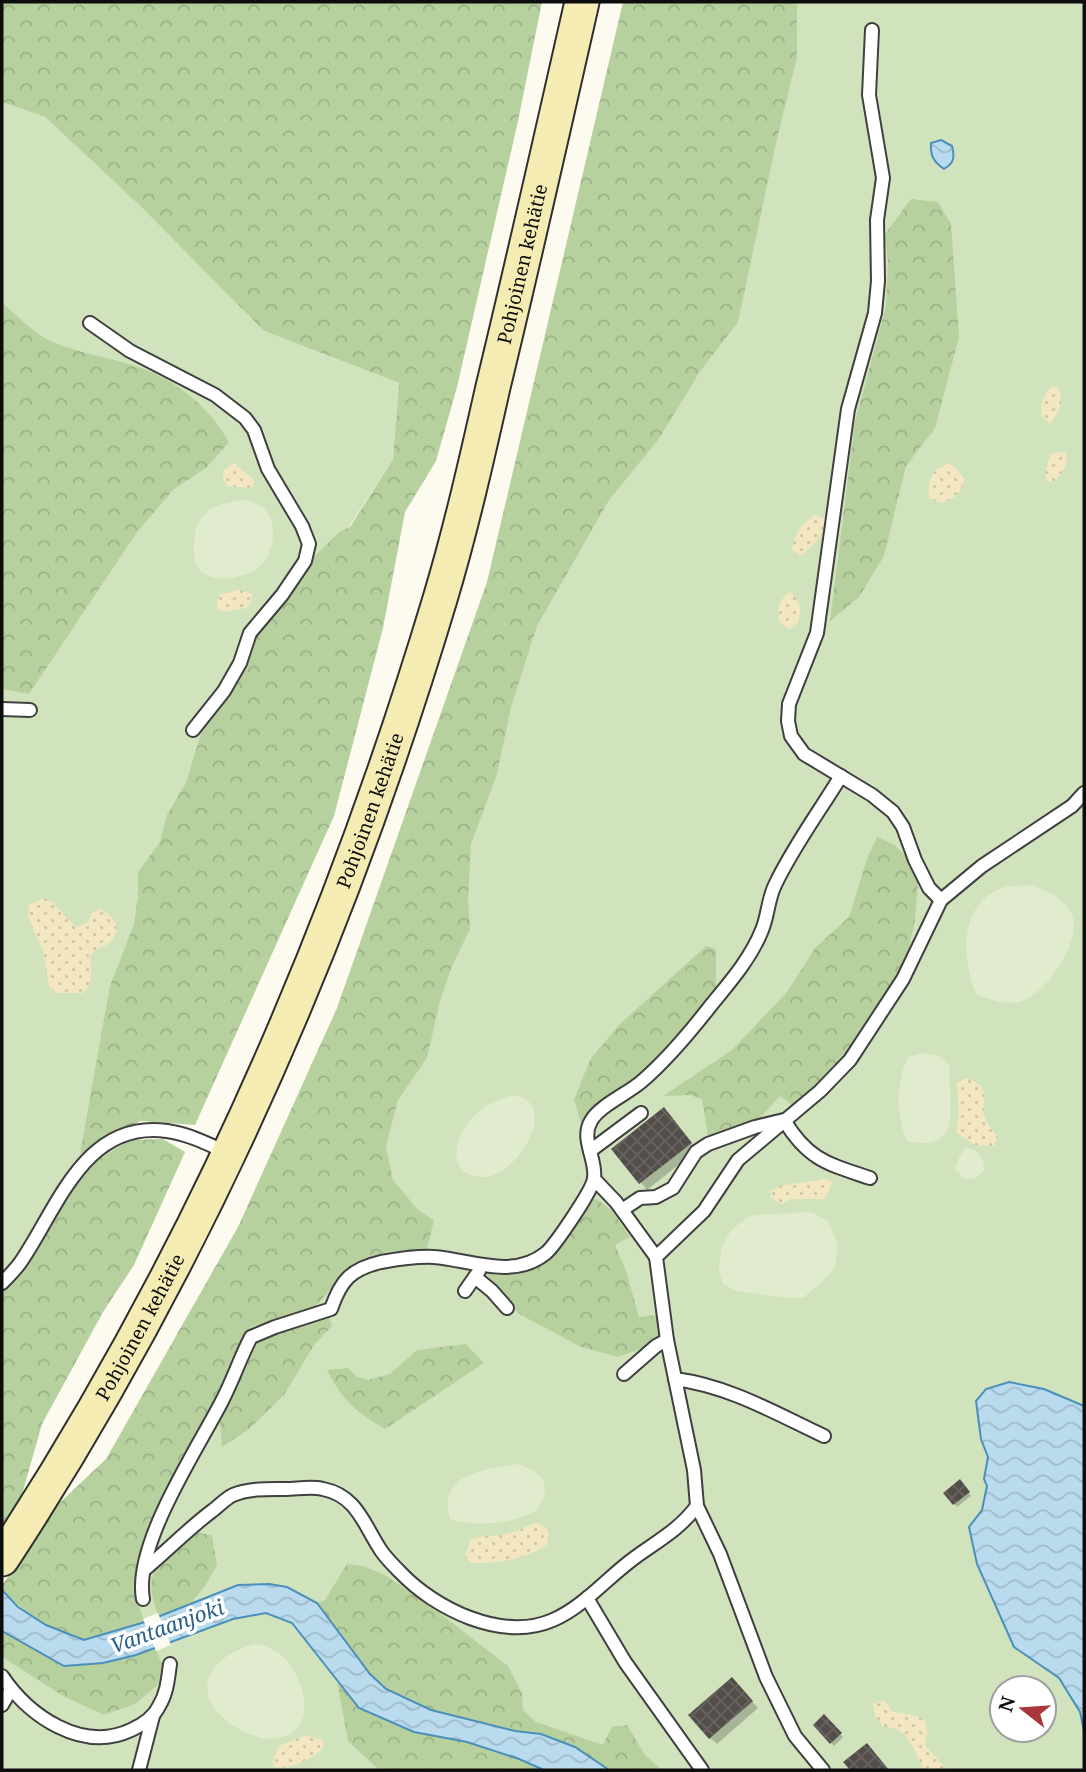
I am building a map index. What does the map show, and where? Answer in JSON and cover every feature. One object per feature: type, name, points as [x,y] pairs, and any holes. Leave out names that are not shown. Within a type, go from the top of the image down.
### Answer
[{"type":"main road","name":"Pohjoinen kehätie","points":[[2,1559],[91,1416],[153,1306],[280,1043],[342,891],[388,763],[441,595],[497,372],[582,2]]},
{"type":"lane","points":[[872,30],[869,95],[883,178],[877,220],[878,281],[875,313],[848,409],[817,633],[789,704],[788,722],[791,736],[804,754],[872,794],[893,812],[929,888],[942,900]]},
{"type":"lane","points":[[90,323],[130,351],[215,395],[245,418],[254,430],[268,469],[302,526],[309,544],[305,561],[282,595],[250,633],[240,663],[224,691],[193,730]]},
{"type":"lane","points":[[2,709],[30,710]]},
{"type":"lane","points":[[822,1770],[795,1736],[766,1677],[720,1554],[697,1506],[694,1470],[667,1340],[656,1256],[622,1210],[594,1179],[587,1135],[590,1121],[641,1082],[670,1053],[711,1006],[753,950],[763,928],[774,886],[841,776]]},
{"type":"lane","points":[[656,1256],[704,1211],[738,1160],[820,1091],[850,1060],[904,979],[942,900],[982,866],[1072,806],[1084,793]]},
{"type":"lane","points":[[590,1151],[640,1113]]},
{"type":"lane","points":[[784,1120],[794,1138],[809,1152],[827,1164],[870,1178]]},
{"type":"lane","points":[[622,1210],[640,1198],[656,1198],[673,1188],[696,1153],[708,1144],[784,1120]]},
{"type":"lane","points":[[2,1283],[20,1264],[65,1187],[85,1162],[108,1142],[126,1135],[165,1131],[192,1137],[229,1153]]},
{"type":"lane","points":[[143,1599],[141,1586],[151,1535],[228,1390],[251,1337],[331,1309],[339,1288],[351,1273],[374,1264],[402,1258],[433,1257],[483,1265],[531,1263],[548,1251],[566,1227],[594,1179]]},
{"type":"lane","points":[[465,1291],[483,1265]]},
{"type":"lane","points":[[475,1277],[507,1308]]},
{"type":"lane","points":[[624,1374],[656,1346],[667,1340]]},
{"type":"lane","points":[[675,1379],[706,1384],[736,1394],[824,1436]]},
{"type":"lane","points":[[144,1570],[186,1531],[233,1495],[263,1489],[321,1488],[338,1494],[353,1504],[382,1552],[402,1574],[440,1604],[477,1622],[526,1627],[551,1621],[575,1608],[633,1559],[684,1523],[697,1506]]},
{"type":"lane","points":[[587,1598],[625,1662],[702,1770]]},
{"type":"lane","points":[[139,1770],[153,1716],[167,1688],[170,1664]]},
{"type":"lane","points":[[2,1676],[20,1699],[50,1722],[86,1737],[104,1738],[122,1734],[153,1716]]},
{"type":"lane","points":[[2,1705],[11,1689]]},
{"type":"green space","points":[[2,2],[542,2],[518,121],[457,387],[436,461],[405,512],[383,628],[334,816],[195,1125],[141,1121],[107,1137],[80,1154],[110,986],[134,924],[138,872],[160,842],[167,815],[186,783],[202,730],[228,695],[256,635],[306,565],[339,532],[350,527],[393,459],[399,383],[264,331],[138,204],[45,117],[2,102]]},
{"type":"green space","points":[[623,2],[797,2],[797,57],[738,322],[701,370],[658,440],[609,500],[537,626],[511,707],[497,774],[471,844],[468,899],[470,929],[452,966],[440,1001],[427,1058],[398,1100],[386,1146],[393,1180],[418,1210],[434,1220],[427,1249],[385,1252],[353,1264],[314,1308],[250,1327],[146,1541],[137,1575],[137,1602],[145,1622],[93,1638],[64,1635],[29,1614],[2,1590],[2,1586],[49,1513],[106,1459],[238,1227],[337,1008],[487,582]]},
{"type":"green space","points":[[749,2],[1084,2],[1084,1770],[2,1770],[2,1631],[32,1649],[327,1176]]},
{"type":"green space","points":[[2,102],[45,117],[138,204],[264,331],[399,383],[393,459],[349,527],[98,1202],[2,1327]]},
{"type":"green space","points":[[911,199],[938,202],[951,224],[959,337],[935,428],[906,466],[884,556],[859,597],[830,621],[855,422],[886,306],[888,262],[885,234]]},
{"type":"green space","points":[[2,303],[46,339],[141,368],[172,383],[209,414],[229,442],[206,468],[174,489],[137,532],[29,694],[2,689]]},
{"type":"green space","points":[[246,500],[261,506],[271,519],[273,535],[270,551],[262,564],[248,573],[230,578],[204,574],[198,568],[194,552],[199,522],[217,506]]},
{"type":"green space","points":[[877,837],[895,845],[908,859],[918,881],[915,920],[908,953],[898,973],[836,1066],[792,1105],[780,1096],[758,1120],[712,1138],[708,1136],[702,1099],[690,1095],[663,1096],[732,1050],[787,992],[815,948],[849,917],[867,859]]},
{"type":"green space","points":[[1032,885],[1056,897],[1067,906],[1073,918],[1074,928],[1066,953],[1041,989],[1022,1001],[1004,1003],[976,994],[966,948],[972,918],[979,905],[990,894],[1005,887]]},
{"type":"green space","points":[[706,946],[716,949],[716,992],[662,1055],[583,1129],[574,1100],[590,1060],[619,1025]]},
{"type":"green space","points":[[923,1053],[939,1056],[950,1066],[950,1122],[946,1132],[938,1140],[926,1143],[907,1141],[899,1110],[899,1087],[904,1066],[909,1057]]},
{"type":"green space","points":[[514,1095],[528,1101],[534,1112],[534,1125],[529,1140],[520,1154],[509,1166],[496,1174],[484,1177],[463,1170],[456,1155],[465,1127],[486,1106]]},
{"type":"green space","points":[[163,1139],[185,1152],[134,1265],[103,1312],[42,1424],[21,1498],[2,1529],[2,1290],[27,1265],[64,1199],[97,1161],[129,1140]]},
{"type":"green space","points":[[967,1147],[978,1153],[983,1162],[984,1171],[974,1179],[963,1178],[955,1170],[960,1155]]},
{"type":"green space","points":[[597,1199],[612,1211],[630,1237],[615,1245],[626,1271],[639,1317],[657,1315],[661,1337],[641,1349],[618,1357],[581,1347],[521,1315],[507,1302],[500,1288],[486,1274],[519,1273],[539,1266],[555,1251],[586,1202]]},
{"type":"green space","points":[[812,1212],[828,1221],[838,1245],[835,1267],[804,1297],[787,1298],[737,1291],[723,1284],[719,1270],[721,1249],[731,1230],[751,1215]]},
{"type":"green space","points":[[329,1318],[332,1326],[314,1345],[284,1395],[249,1429],[222,1447],[220,1422],[225,1401],[255,1341],[274,1332]]},
{"type":"green space","points":[[466,1344],[484,1363],[385,1429],[351,1404],[327,1370],[348,1368],[357,1377],[368,1380],[390,1374],[417,1350]]},
{"type":"green space","points":[[518,1464],[536,1473],[544,1482],[545,1493],[538,1508],[530,1514],[511,1520],[490,1523],[450,1519],[450,1492],[457,1483],[479,1471]]},
{"type":"green space","points":[[192,1532],[212,1535],[217,1565],[192,1602],[159,1617],[154,1601],[152,1577],[162,1560]]},
{"type":"green space","points":[[347,1564],[363,1566],[385,1575],[508,1666],[522,1694],[523,1710],[536,1722],[603,1745],[612,1727],[627,1725],[645,1755],[662,1770],[609,1770],[575,1747],[541,1734],[515,1731],[431,1710],[386,1689],[370,1674],[317,1603],[325,1600]]},
{"type":"green space","points":[[2,1631],[64,1666],[103,1663],[155,1647],[163,1667],[160,1683],[135,1704],[104,1715],[65,1697],[2,1657]]},
{"type":"green space","points":[[258,1644],[286,1659],[302,1689],[303,1717],[293,1732],[283,1737],[272,1739],[238,1729],[219,1714],[208,1694],[211,1673],[218,1664],[236,1651]]},
{"type":"green space","points":[[337,1681],[359,1708],[414,1732],[467,1742],[544,1770],[379,1770],[348,1741]]},
{"type":"sand","points":[[1051,387],[1056,387],[1059,391],[1061,401],[1050,424],[1042,416],[1041,406]]},
{"type":"sand","points":[[1066,452],[1067,461],[1063,471],[1055,481],[1049,482],[1045,476],[1048,461],[1053,453]]},
{"type":"sand","points":[[234,463],[255,481],[252,488],[227,486],[223,479],[224,470]]},
{"type":"sand","points":[[948,463],[965,479],[957,495],[941,503],[929,498],[929,486],[934,472]]},
{"type":"sand","points":[[815,515],[826,519],[823,531],[814,544],[800,556],[792,549],[795,538],[803,525]]},
{"type":"sand","points":[[239,590],[252,594],[251,603],[246,608],[224,612],[217,608],[217,600],[221,594]]},
{"type":"sand","points":[[790,592],[800,610],[798,623],[789,629],[779,621],[779,612],[781,601]]},
{"type":"sand","points":[[44,898],[78,927],[88,922],[92,913],[100,909],[113,918],[116,928],[114,937],[90,956],[91,980],[83,993],[56,993],[49,986],[43,951],[28,917],[29,905]]},
{"type":"sand","points":[[966,1078],[979,1084],[984,1092],[985,1117],[998,1138],[994,1146],[975,1145],[956,1132],[959,1112],[957,1083]]},
{"type":"sand","points":[[824,1179],[832,1182],[824,1199],[792,1199],[781,1204],[770,1197],[771,1191],[780,1186]]},
{"type":"sand","points":[[537,1523],[549,1530],[547,1544],[530,1554],[511,1560],[481,1563],[471,1563],[465,1556],[471,1539],[514,1532]]},
{"type":"sand","points":[[884,1700],[893,1712],[915,1716],[925,1722],[925,1745],[947,1770],[925,1770],[905,1735],[893,1728],[884,1727],[875,1714],[873,1704]]},
{"type":"sand","points":[[306,1735],[323,1740],[324,1747],[301,1763],[274,1767],[273,1761],[279,1746]]},
{"type":"water","points":[[941,140],[952,146],[953,154],[952,162],[944,169],[935,161],[931,152],[931,143]]},
{"type":"water","points":[[1009,1382],[1044,1389],[1084,1406],[1084,1731],[1080,1712],[1058,1674],[1053,1674],[1014,1647],[977,1564],[969,1527],[982,1510],[987,1486],[984,1479],[988,1457],[981,1439],[976,1401],[986,1389]]},
{"type":"water","name":"Vantaanjoki","points":[[269,1584],[287,1587],[317,1603],[370,1674],[386,1689],[431,1710],[515,1731],[541,1734],[575,1747],[609,1770],[544,1770],[467,1742],[414,1732],[359,1708],[292,1623],[266,1613],[233,1619],[136,1655],[103,1663],[64,1666],[2,1631],[2,1590],[18,1607],[46,1625],[84,1640],[145,1622],[238,1585]]},
{"type":"pier","points":[[158,1613],[171,1645],[156,1651],[143,1619]]},
{"type":"building","points":[[664,1107],[692,1143],[639,1184],[611,1149]]},
{"type":"building","points":[[960,1479],[970,1492],[953,1505],[943,1493]]},
{"type":"building","points":[[732,1677],[753,1701],[709,1739],[688,1715]]},
{"type":"building","points":[[824,1714],[842,1733],[830,1744],[813,1725]]},
{"type":"building","points":[[867,1743],[889,1770],[850,1770],[843,1762]]}]
